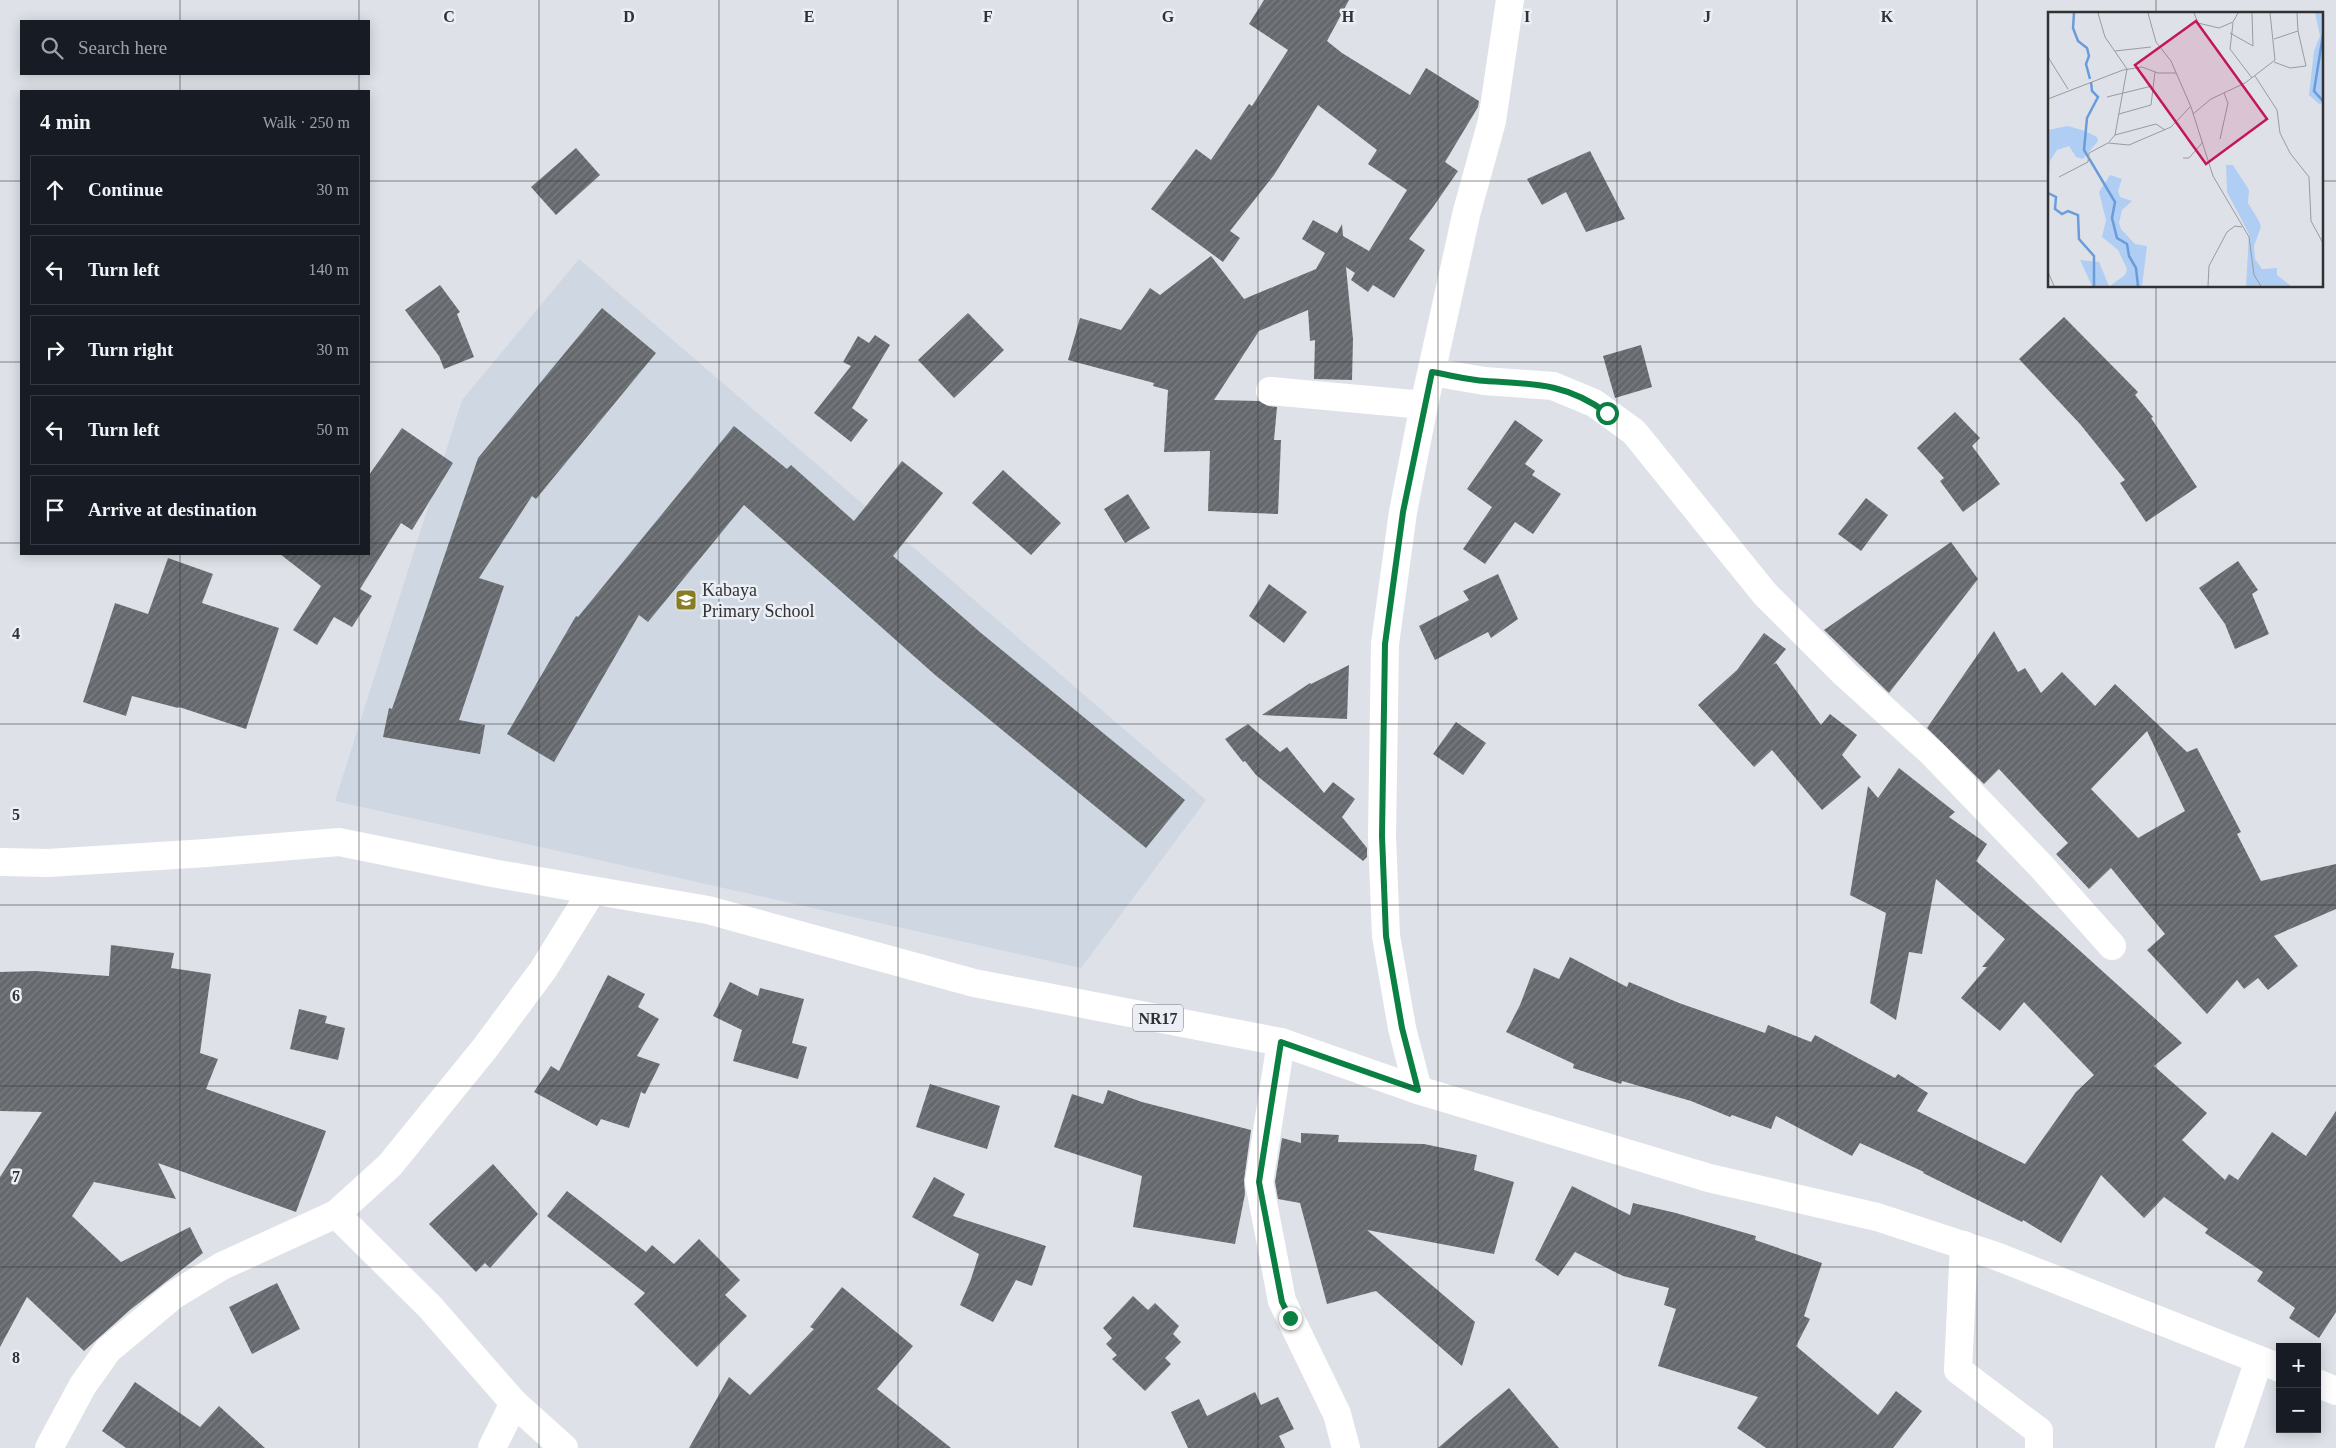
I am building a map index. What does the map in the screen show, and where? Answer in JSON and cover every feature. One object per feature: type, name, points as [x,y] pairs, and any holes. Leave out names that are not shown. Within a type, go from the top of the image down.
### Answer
[{"type":"street","points":[[1418,1090],[1402,1028],[1386,936],[1382,836],[1385,644],[1403,512],[1424,405],[1467,210],[1492,121],[1510,0]]},
{"type":"street","points":[[1432,372],[1484,381],[1553,386],[1594,403],[1634,432],[1765,594],[1845,674],[1932,753],[2042,866],[2112,946]]},
{"type":"street","points":[[1270,391],[1424,405]]},
{"type":"street","name":"NR17","points":[[0,862],[58,863],[339,842],[492,873],[708,910],[974,982],[1281,1042],[1418,1090],[1709,1178],[1877,1217],[1964,1245],[2269,1364]]},
{"type":"street","points":[[49,1448],[83,1385],[108,1350],[166,1301],[222,1266],[336,1214],[390,1165],[485,1048],[543,970],[592,891]]},
{"type":"street","points":[[1281,1042],[1259,1182],[1282,1302],[1337,1414],[1346,1448]]},
{"type":"street","points":[[336,1214],[430,1307],[514,1403],[564,1448]]},
{"type":"street","points":[[1964,1245],[1958,1370],[2039,1431],[2039,1448]]},
{"type":"street","points":[[2229,1448],[2269,1364]]},
{"type":"street","points":[[2321,1385],[2336,1391]]},
{"type":"street","points":[[492,1448],[514,1403]]},
{"type":"shaded area","name":"Kabaya Primary School","points":[[579,259],[1206,800],[1081,968],[335,801],[462,400]]},
{"type":"building","points":[[1264,0],[1349,0],[1327,41],[1342,53],[1410,95],[1426,68],[1479,101],[1478,107],[1445,162],[1458,171],[1409,239],[1425,250],[1394,298],[1373,285],[1368,292],[1351,280],[1355,273],[1346,267],[1353,339],[1352,380],[1314,379],[1315,340],[1310,341],[1308,310],[1259,331],[1214,400],[1259,401],[1268,406],[1277,407],[1274,440],[1281,440],[1278,514],[1208,511],[1210,451],[1164,452],[1168,390],[1153,386],[1154,383],[1068,360],[1080,318],[1121,330],[1150,288],[1160,295],[1211,256],[1244,299],[1316,269],[1325,253],[1302,239],[1313,220],[1337,233],[1342,224],[1343,236],[1369,251],[1407,190],[1368,164],[1377,150],[1318,105],[1274,175],[1230,231],[1240,238],[1223,262],[1151,209],[1196,149],[1211,160],[1249,104],[1252,106],[1288,50],[1249,24]]},
{"type":"building","points":[[576,148],[600,175],[556,215],[531,187]]},
{"type":"building","points":[[1590,151],[1625,219],[1586,232],[1566,192],[1542,205],[1527,179]]},
{"type":"building","points":[[440,285],[460,312],[457,314],[474,357],[444,369],[439,356],[405,310]]},
{"type":"building","points":[[602,308],[656,353],[536,499],[532,496],[479,578],[504,586],[459,720],[485,725],[480,754],[383,737],[389,708],[392,709],[478,458]]},
{"type":"building","points":[[968,313],[1004,350],[954,398],[918,360]]},
{"type":"building","points":[[2064,317],[2138,392],[2135,395],[2153,417],[2151,418],[2197,487],[2146,522],[2120,483],[2125,480],[2080,424],[2019,359]]},
{"type":"building","points":[[875,335],[890,345],[852,408],[868,420],[851,442],[814,413],[851,366],[843,362],[858,336],[869,343]]},
{"type":"building","points":[[1641,345],[1652,387],[1615,398],[1603,356]]},
{"type":"building","points":[[1955,412],[1980,438],[1972,446],[2000,484],[1963,512],[1940,481],[1944,478],[1917,448]]},
{"type":"building","points":[[1515,420],[1543,440],[1525,464],[1535,471],[1532,475],[1561,494],[1533,534],[1515,522],[1485,564],[1463,549],[1492,507],[1467,489]]},
{"type":"building","points":[[734,426],[787,469],[791,465],[854,521],[902,461],[943,493],[893,556],[981,633],[1185,800],[1146,848],[934,674],[744,505],[648,622],[639,615],[554,762],[507,734],[576,616],[578,617]]},
{"type":"building","points":[[402,428],[453,463],[412,530],[401,523],[360,589],[372,596],[352,627],[334,617],[317,645],[293,630],[321,586],[281,555],[370,555],[370,474]]},
{"type":"building","points":[[1003,470],[1061,523],[1031,555],[972,503]]},
{"type":"building","points":[[1128,494],[1150,528],[1125,543],[1104,509]]},
{"type":"building","points":[[1866,498],[1888,515],[1861,551],[1838,534]]},
{"type":"building","points":[[1951,542],[1978,579],[1889,693],[1824,630]]},
{"type":"building","points":[[168,558],[213,574],[202,603],[279,628],[246,729],[179,707],[132,696],[126,716],[83,702],[115,603],[148,614]]},
{"type":"building","points":[[2238,561],[2258,590],[2252,594],[2269,634],[2235,649],[2225,624],[2199,588]]},
{"type":"building","points":[[1498,574],[1518,619],[1491,638],[1488,632],[1435,660],[1419,626],[1469,600],[1463,591]]},
{"type":"building","points":[[1269,584],[1307,612],[1284,643],[1249,616]]},
{"type":"building","points":[[1994,631],[2018,672],[2025,668],[2041,693],[2062,672],[2095,706],[2115,684],[2187,752],[2197,748],[2241,832],[2237,834],[2261,881],[2336,864],[2336,909],[2274,936],[2298,966],[2268,990],[2258,978],[2244,989],[2237,980],[2207,1014],[2147,950],[2165,934],[2111,868],[2089,889],[2056,854],[2068,843],[1999,769],[1984,784],[1927,728]],"holes":[[[2147,731],[2185,811],[2138,838],[2091,789]]]},
{"type":"building","points":[[1764,633],[1786,649],[1773,665],[1776,663],[1821,725],[1830,714],[1857,735],[1842,755],[1861,777],[1822,810],[1772,750],[1754,767],[1698,705],[1737,670]]},
{"type":"building","points":[[1349,665],[1347,719],[1262,715],[1310,683]]},
{"type":"building","points":[[1456,722],[1486,743],[1463,775],[1433,754]]},
{"type":"building","points":[[1248,724],[1280,752],[1287,747],[1324,793],[1333,782],[1355,799],[1342,817],[1367,848],[1367,857],[1363,861],[1256,775],[1245,761],[1243,762],[1225,739]]},
{"type":"building","points":[[1899,768],[1955,812],[1949,817],[1987,844],[1976,861],[2058,931],[2182,1043],[2154,1066],[2207,1113],[2182,1140],[2225,1180],[2229,1174],[2238,1180],[2272,1132],[2306,1156],[2336,1111],[2336,1312],[2319,1338],[2289,1318],[2295,1308],[2257,1281],[2263,1272],[2205,1233],[2208,1229],[2164,1197],[2144,1218],[2101,1175],[2061,1243],[2023,1220],[2022,1222],[1924,1172],[1860,1143],[1852,1156],[1776,1116],[1771,1129],[1732,1115],[1730,1117],[1691,1101],[1622,1081],[1621,1084],[1573,1068],[1574,1064],[1506,1032],[1520,1005],[1534,968],[1559,979],[1570,957],[1627,987],[1629,982],[1679,1003],[1765,1033],[1768,1025],[1811,1042],[1815,1035],[1895,1078],[1898,1074],[1928,1093],[1917,1111],[2025,1164],[2076,1092],[2094,1075],[2024,1002],[2000,1031],[1961,998],[1987,967],[1982,967],[2005,939],[1936,879],[1922,954],[1909,952],[1896,1020],[1870,1003],[1886,913],[1850,895],[1868,786],[1878,798]]},
{"type":"building","points":[[111,945],[174,953],[171,968],[211,974],[200,1053],[218,1059],[206,1089],[326,1131],[296,1212],[158,1163],[176,1199],[94,1182],[72,1216],[121,1262],[190,1227],[203,1253],[130,1310],[84,1351],[27,1297],[0,1347],[0,1177],[42,1112],[0,1111],[0,972],[35,971],[109,976]]},
{"type":"building","points":[[608,975],[645,994],[638,1007],[659,1019],[637,1056],[660,1064],[645,1094],[641,1092],[629,1128],[601,1119],[597,1126],[534,1092],[551,1066],[559,1071]]},
{"type":"building","points":[[730,982],[758,996],[760,988],[804,999],[792,1043],[807,1047],[798,1079],[733,1061],[742,1030],[713,1016]]},
{"type":"building","points":[[299,1009],[327,1016],[325,1023],[345,1028],[338,1060],[290,1049]]},
{"type":"building","points":[[930,1084],[1000,1106],[987,1149],[916,1127]]},
{"type":"building","points":[[1108,1090],[1142,1102],[1251,1130],[1244,1180],[1245,1194],[1235,1244],[1133,1227],[1142,1176],[1054,1147],[1072,1094],[1103,1104]]},
{"type":"building","points":[[1301,1133],[1339,1135],[1338,1142],[1424,1144],[1477,1155],[1474,1170],[1514,1182],[1494,1254],[1367,1230],[1475,1322],[1462,1366],[1376,1291],[1327,1304],[1300,1203],[1278,1199],[1275,1182],[1282,1138],[1301,1143]]},
{"type":"building","points":[[493,1164],[538,1214],[490,1268],[485,1263],[476,1272],[429,1224]]},
{"type":"building","points":[[934,1177],[965,1194],[953,1216],[1046,1246],[1032,1286],[1016,1280],[993,1322],[960,1305],[979,1254],[912,1217]]},
{"type":"building","points":[[1572,1186],[1630,1215],[1633,1203],[1676,1213],[1756,1236],[1755,1240],[1822,1263],[1804,1316],[1810,1319],[1796,1346],[1878,1415],[1896,1391],[1922,1411],[1893,1448],[1766,1448],[1737,1428],[1758,1397],[1658,1366],[1676,1309],[1664,1305],[1669,1288],[1623,1276],[1575,1252],[1558,1276],[1535,1260]]},
{"type":"building","points":[[567,1191],[646,1252],[652,1245],[674,1264],[699,1239],[740,1280],[725,1295],[747,1316],[697,1367],[634,1304],[645,1293],[547,1216]]},
{"type":"building","points":[[277,1283],[300,1329],[252,1354],[229,1307]]},
{"type":"building","points":[[842,1287],[913,1346],[877,1389],[951,1448],[689,1448],[729,1377],[750,1395],[814,1329],[810,1327]]},
{"type":"building","points":[[1133,1296],[1148,1310],[1155,1303],[1179,1326],[1173,1334],[1181,1342],[1165,1358],[1171,1364],[1145,1391],[1112,1359],[1117,1355],[1106,1344],[1112,1338],[1103,1328]]},
{"type":"building","points":[[135,1382],[200,1427],[219,1406],[265,1448],[126,1448],[102,1431]]},
{"type":"building","points":[[1509,1388],[1559,1448],[1438,1448],[1468,1422]]},
{"type":"building","points":[[1255,1392],[1261,1405],[1278,1397],[1294,1429],[1279,1436],[1285,1448],[1188,1448],[1171,1412],[1199,1399],[1207,1416]]},
{"type":"place","name":"Kabaya Primary School","points":[[686,600]]},
{"type":"route","points":[[1290,1318],[1282,1302],[1259,1182],[1281,1042],[1418,1090],[1402,1028],[1386,936],[1382,836],[1385,644],[1403,512],[1432,372],[1484,381],[1553,386],[1594,403],[1607,413]]}]
